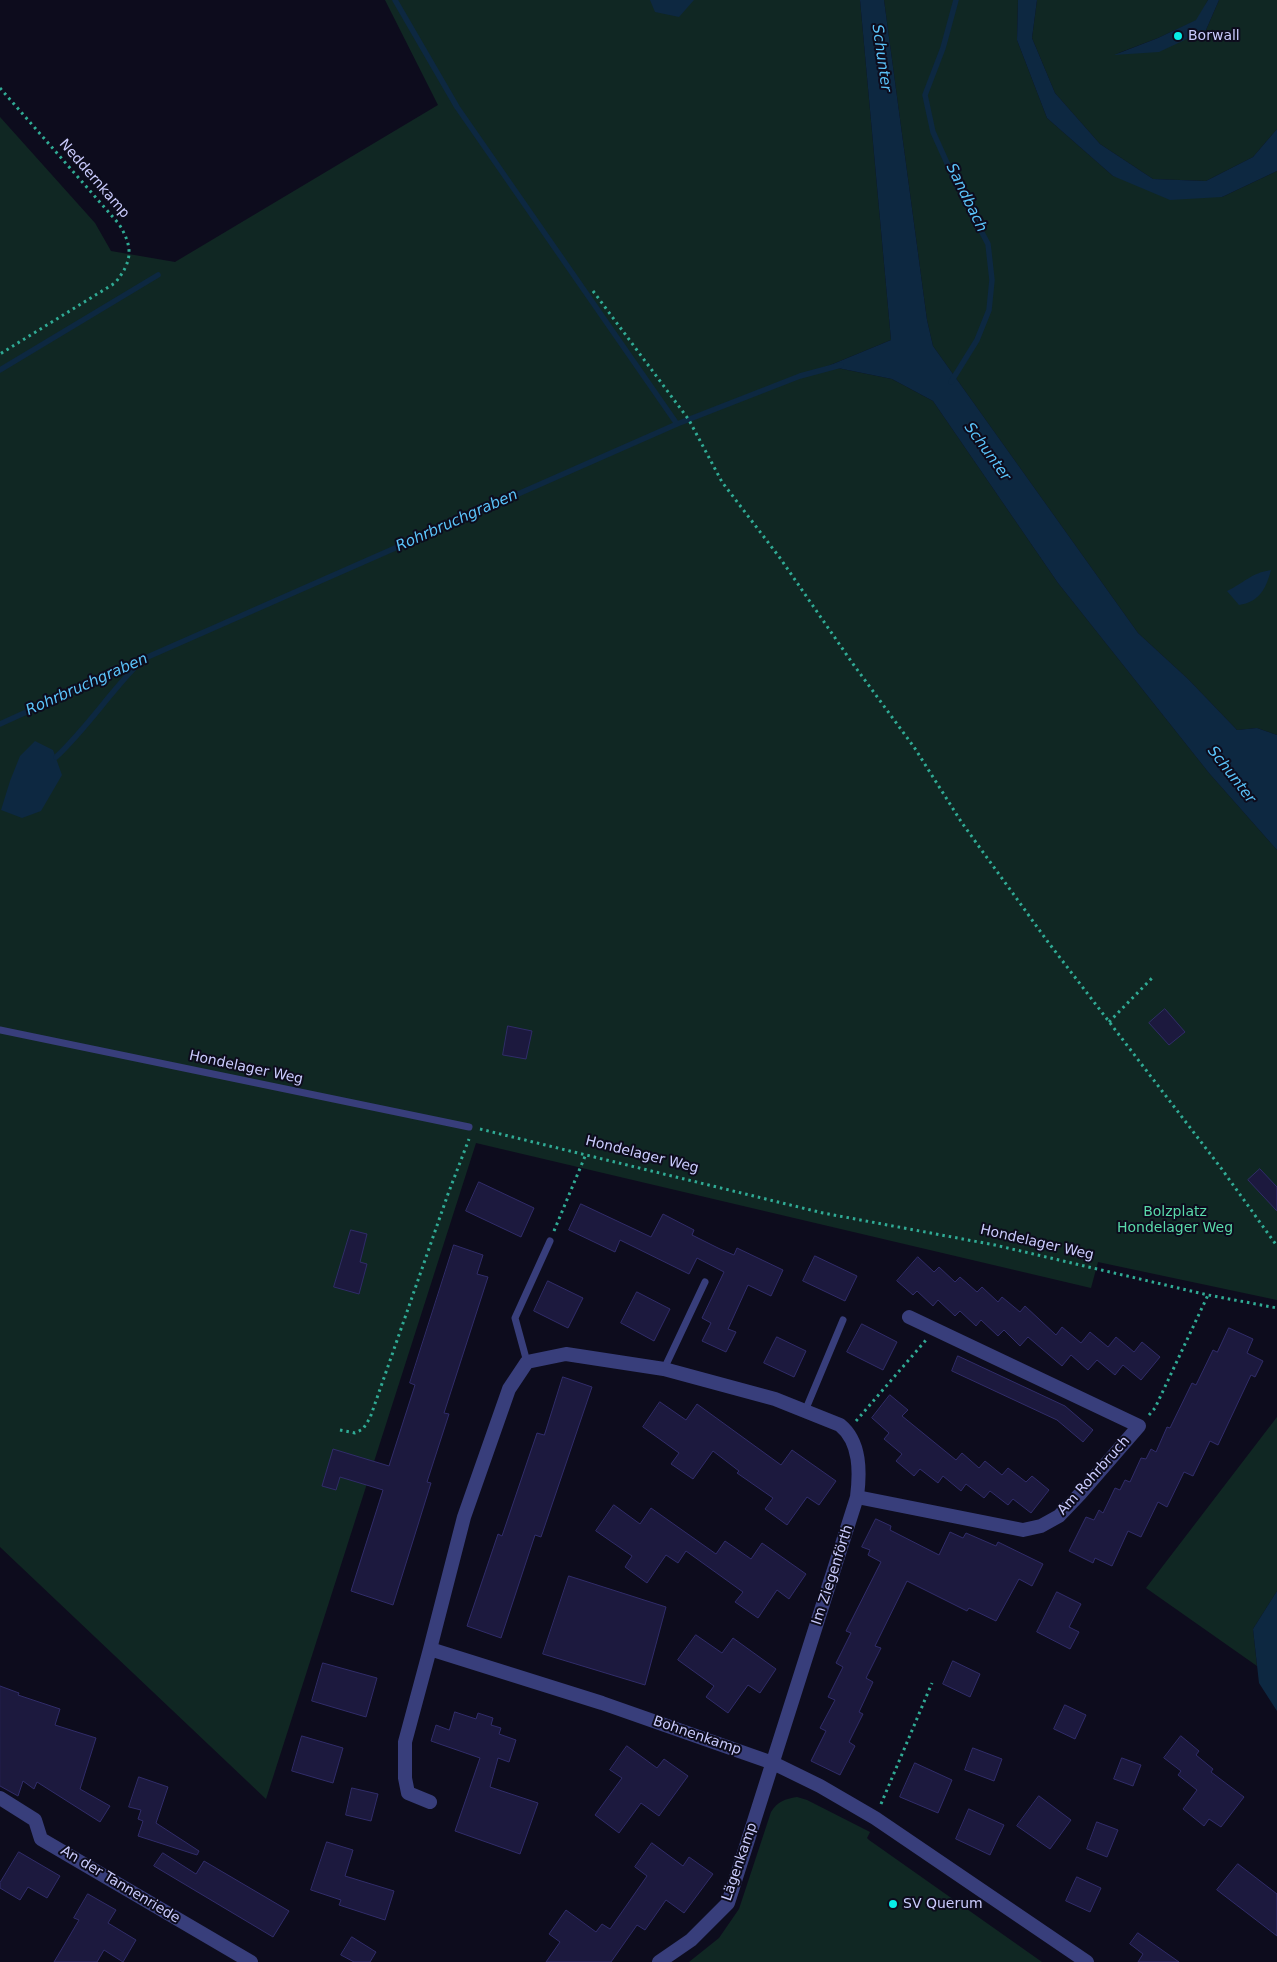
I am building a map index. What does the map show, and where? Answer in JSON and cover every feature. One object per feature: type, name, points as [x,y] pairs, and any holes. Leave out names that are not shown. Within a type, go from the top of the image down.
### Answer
[{"type":"street","name":"Am Rohrbruch","points":[[857,1497],[1023,1530],[1041,1526],[1059,1516],[1139,1426],[910,1317]]},
{"type":"street","points":[[430,1802],[408,1793],[405,1778],[405,1742],[464,1517],[509,1389],[527,1362],[566,1354],[664,1369],[775,1399],[848,1430]]},
{"type":"street","name":"Im Ziegenförth","points":[[773,1763],[857,1497],[859,1478],[858,1458],[848,1430]]},
{"type":"street","name":"Bohnenkamp","points":[[430,1649],[602,1703],[773,1763],[820,1786],[875,1818],[1086,1962]]},
{"type":"street","name":"Lägenkamp","points":[[659,1962],[692,1940],[728,1903],[773,1763]]},
{"type":"street","name":"An der Tannenriede","points":[[0,1798],[35,1820],[41,1838],[251,1962]]},
{"type":"lane","name":"Hondelager Weg","points":[[0,1030],[469,1127]]},
{"type":"lane","points":[[527,1362],[515,1318],[550,1240]]},
{"type":"lane","points":[[664,1369],[705,1282]]},
{"type":"lane","points":[[805,1411],[843,1320]]},
{"type":"path","name":"Neddernkamp","points":[[0,88],[119,224],[128,240],[130,249],[125,268],[114,283],[0,354]]},
{"type":"path","points":[[593,291],[689,420],[722,482],[780,558],[853,664],[914,747],[962,823],[1081,986],[1221,1168],[1277,1246]]},
{"type":"path","points":[[1109,1022],[1154,976]]},
{"type":"path","name":"Hondelager Weg","points":[[469,1127],[823,1212],[995,1245],[1208,1295],[1277,1308]]},
{"type":"path","points":[[476,1133],[481,1129]]},
{"type":"path","points":[[340,1430],[355,1434],[363,1429],[370,1418],[451,1185],[471,1136]]},
{"type":"path","points":[[550,1240],[586,1154]]},
{"type":"path","points":[[1139,1426],[1155,1408],[1208,1295]]},
{"type":"path","points":[[848,1430],[935,1329]]},
{"type":"path","points":[[875,1818],[932,1683]]},
{"type":"green space","name":"Bolzplatz Hondelager Weg","points":[[385,0],[860,0],[891,340],[828,366],[892,379],[933,401],[1058,583],[1209,773],[1277,850],[1277,1300],[1098,1262],[1091,1288],[476,1143],[266,1799],[0,1547],[0,117],[95,223],[111,251],[175,262],[438,105]]},
{"type":"green space","points":[[884,0],[1018,0],[1017,40],[1047,118],[1113,176],[1222,197],[1277,171],[1277,735],[1257,728],[1237,730],[1188,679],[1138,633],[933,346],[927,320]]},
{"type":"green space","points":[[1037,0],[1208,0],[1197,20],[1158,38],[1116,54],[1206,30],[1219,0],[1277,0],[1277,129],[1253,157],[1206,181],[1153,179],[1100,144],[1055,93],[1032,38]]},
{"type":"green space","points":[[1277,1417],[1277,1591],[1253,1629],[1257,1666],[1146,1588]]},
{"type":"green space","points":[[797,1797],[807,1800],[870,1832],[867,1838],[869,1840],[1042,1962],[689,1962],[719,1938],[739,1909],[771,1812],[782,1801]]},
{"type":"water","points":[[650,0],[694,0],[679,17],[655,12]]},
{"type":"water","name":"Schunter","points":[[860,0],[884,0],[927,320],[933,346],[1138,633],[1188,679],[1237,730],[1257,728],[1277,735],[1277,850],[1209,773],[1058,583],[933,401],[892,379],[828,366],[891,340]]},
{"type":"water","points":[[1018,0],[1037,0],[1032,38],[1055,93],[1100,144],[1153,179],[1206,181],[1253,157],[1277,129],[1277,171],[1222,197],[1170,200],[1113,176],[1047,118],[1017,40]]},
{"type":"water","points":[[1208,0],[1219,0],[1206,30],[1159,52],[1114,55],[1158,38],[1196,20]]},
{"type":"water","points":[[1271,570],[1261,594],[1252,601],[1239,605],[1227,591],[1253,576]]},
{"type":"water","points":[[35,741],[53,750],[62,775],[41,811],[22,818],[1,810],[20,756]]},
{"type":"water","points":[[1277,1591],[1277,1711],[1259,1683],[1253,1629]]},
{"type":"building","points":[[1165,1009],[1185,1032],[1169,1045],[1149,1023]]},
{"type":"building","points":[[508,1026],[532,1031],[526,1059],[503,1055]]},
{"type":"building","points":[[1260,1169],[1277,1187],[1277,1211],[1248,1180]]},
{"type":"building","points":[[479,1182],[534,1208],[521,1237],[466,1211]]},
{"type":"building","points":[[581,1204],[651,1237],[663,1214],[694,1230],[692,1235],[720,1249],[734,1255],[737,1248],[783,1270],[771,1296],[748,1285],[728,1329],[736,1332],[726,1352],[702,1341],[711,1323],[702,1318],[724,1272],[697,1258],[689,1274],[620,1240],[615,1252],[569,1230]]},
{"type":"building","points":[[351,1230],[367,1234],[360,1262],[367,1264],[359,1294],[334,1287]]},
{"type":"building","points":[[454,1245],[483,1255],[477,1274],[488,1277],[444,1413],[449,1414],[427,1482],[431,1483],[393,1605],[351,1591],[383,1490],[340,1477],[336,1490],[322,1486],[333,1449],[389,1466],[415,1385],[410,1383]]},
{"type":"building","points":[[815,1256],[857,1276],[845,1301],[803,1281]]},
{"type":"building","points":[[918,1257],[934,1272],[939,1267],[955,1282],[960,1277],[977,1292],[982,1287],[998,1302],[1002,1297],[1020,1312],[1025,1306],[1056,1335],[1062,1327],[1081,1343],[1090,1332],[1108,1347],[1116,1337],[1134,1352],[1142,1342],[1160,1357],[1141,1380],[1123,1365],[1115,1375],[1097,1360],[1088,1370],[1071,1355],[1062,1366],[1028,1337],[1020,1346],[1004,1330],[998,1336],[981,1320],[976,1326],[960,1311],[955,1316],[938,1300],[933,1306],[917,1291],[913,1295],[897,1281]]},
{"type":"building","points":[[548,1281],[583,1298],[568,1328],[534,1311]]},
{"type":"building","points":[[637,1292],[670,1309],[654,1341],[621,1323]]},
{"type":"building","points":[[862,1324],[897,1342],[883,1370],[847,1352]]},
{"type":"building","points":[[1229,1328],[1253,1339],[1247,1353],[1263,1361],[1255,1377],[1251,1375],[1218,1445],[1210,1441],[1193,1476],[1184,1472],[1167,1507],[1158,1502],[1141,1537],[1128,1531],[1112,1566],[1095,1558],[1093,1563],[1069,1551],[1086,1517],[1094,1520],[1099,1510],[1103,1513],[1115,1488],[1120,1490],[1125,1480],[1130,1482],[1141,1458],[1146,1459],[1151,1449],[1156,1452],[1167,1427],[1170,1428],[1192,1383],[1196,1385],[1213,1350],[1217,1352]]},
{"type":"building","points":[[777,1337],[806,1351],[794,1377],[764,1363]]},
{"type":"building","points":[[958,1356],[1065,1406],[1093,1430],[1083,1442],[1057,1420],[952,1371]]},
{"type":"building","points":[[563,1377],[592,1387],[541,1537],[535,1535],[501,1638],[467,1626],[498,1534],[502,1536],[537,1433],[544,1435]]},
{"type":"building","points":[[890,1395],[908,1410],[902,1416],[956,1460],[962,1453],[979,1468],[985,1461],[1002,1475],[1008,1468],[1026,1482],[1032,1476],[1049,1490],[1031,1513],[1013,1499],[1008,1505],[990,1491],[984,1498],[966,1484],[961,1491],[943,1476],[938,1483],[920,1469],[914,1476],[896,1461],[902,1454],[884,1439],[889,1433],[872,1418]]},
{"type":"building","points":[[660,1402],[686,1420],[697,1404],[781,1465],[792,1450],[836,1481],[819,1505],[807,1497],[787,1525],[765,1509],[773,1498],[737,1473],[739,1471],[713,1451],[693,1479],[671,1464],[679,1453],[643,1427]]},
{"type":"building","points":[[614,1505],[640,1524],[651,1508],[716,1554],[725,1541],[751,1559],[762,1543],[806,1574],[789,1599],[777,1590],[758,1618],[735,1602],[743,1592],[686,1551],[678,1563],[666,1555],[647,1583],[625,1567],[632,1556],[596,1531]]},
{"type":"building","points":[[876,1519],[891,1526],[890,1530],[939,1555],[950,1532],[963,1538],[966,1533],[996,1546],[998,1542],[1043,1564],[1032,1586],[1019,1579],[996,1621],[969,1608],[967,1611],[907,1581],[875,1646],[881,1648],[866,1678],[873,1682],[859,1712],[863,1714],[849,1742],[855,1746],[840,1775],[811,1761],[826,1731],[820,1728],[835,1700],[828,1697],[843,1667],[836,1663],[851,1633],[846,1631],[881,1562],[868,1555],[870,1550],[862,1547]]},
{"type":"building","points":[[569,1576],[666,1607],[645,1685],[543,1654]]},
{"type":"building","points":[[1057,1592],[1081,1604],[1069,1627],[1079,1632],[1070,1649],[1037,1632]]},
{"type":"building","points":[[696,1635],[722,1653],[733,1638],[776,1669],[760,1693],[748,1685],[728,1713],[706,1697],[714,1686],[678,1660]]},
{"type":"building","points":[[953,1661],[980,1674],[970,1697],[943,1684]]},
{"type":"building","points":[[323,1663],[377,1678],[366,1717],[312,1701]]},
{"type":"building","points":[[0,1686],[19,1693],[18,1695],[60,1709],[55,1725],[96,1738],[80,1789],[110,1806],[100,1822],[37,1782],[34,1789],[23,1781],[18,1796],[0,1786]]},
{"type":"building","points":[[1065,1705],[1086,1715],[1075,1739],[1054,1729]]},
{"type":"building","points":[[455,1712],[476,1719],[478,1713],[493,1718],[491,1725],[501,1728],[499,1734],[516,1740],[509,1762],[498,1758],[490,1787],[538,1803],[520,1854],[455,1831],[480,1758],[431,1741],[436,1725],[449,1730]]},
{"type":"building","points":[[302,1736],[343,1748],[333,1783],[292,1771]]},
{"type":"building","points":[[1181,1736],[1199,1751],[1196,1755],[1213,1769],[1211,1772],[1244,1797],[1221,1827],[1209,1819],[1204,1826],[1183,1809],[1197,1790],[1178,1775],[1181,1771],[1164,1758]]},
{"type":"building","points":[[627,1746],[657,1768],[664,1759],[688,1776],[659,1816],[641,1803],[619,1833],[595,1815],[622,1778],[610,1770]]},
{"type":"building","points":[[973,1748],[1002,1759],[994,1781],[965,1770]]},
{"type":"building","points":[[1122,1758],[1141,1765],[1133,1786],[1114,1779]]},
{"type":"building","points":[[915,1763],[952,1780],[938,1813],[900,1797]]},
{"type":"building","points":[[139,1777],[168,1787],[156,1823],[199,1851],[197,1855],[138,1836],[143,1821],[138,1819],[141,1810],[129,1807]]},
{"type":"building","points":[[352,1788],[378,1794],[371,1821],[346,1815]]},
{"type":"building","points":[[1039,1796],[1071,1820],[1050,1849],[1017,1826]]},
{"type":"building","points":[[969,1809],[1004,1825],[990,1855],[956,1839]]},
{"type":"building","points":[[1097,1822],[1118,1830],[1107,1857],[1087,1849]]},
{"type":"building","points":[[327,1842],[353,1850],[345,1876],[394,1891],[385,1920],[339,1905],[341,1900],[311,1890]]},
{"type":"building","points":[[652,1843],[683,1866],[689,1857],[713,1874],[684,1913],[666,1900],[645,1930],[637,1925],[611,1962],[546,1962],[560,1942],[549,1934],[566,1910],[596,1932],[602,1924],[610,1929],[647,1876],[635,1867]]},
{"type":"building","points":[[19,1852],[60,1876],[47,1898],[28,1887],[20,1900],[0,1888],[0,1883]]},
{"type":"building","points":[[163,1853],[196,1874],[204,1861],[289,1911],[273,1937],[154,1866]]},
{"type":"building","points":[[1238,1864],[1277,1894],[1277,1936],[1217,1890]]},
{"type":"building","points":[[1077,1877],[1101,1888],[1090,1912],[1066,1901]]},
{"type":"building","points":[[88,1894],[116,1910],[108,1923],[136,1940],[123,1962],[104,1950],[97,1962],[54,1962],[79,1920],[74,1918]]},
{"type":"building","points":[[1138,1933],[1179,1962],[1138,1962],[1143,1954],[1130,1944]]},
{"type":"building","points":[[352,1937],[376,1952],[370,1962],[354,1962],[341,1955]]},
{"type":"waterway","points":[[395,0],[457,107],[677,424]]},
{"type":"waterway","name":"Sandbach","points":[[951,382],[977,340],[989,310],[992,280],[988,244],[956,183],[933,132],[925,95],[943,48],[956,0]]},
{"type":"waterway","points":[[0,370],[158,275]]},
{"type":"waterway","name":"Rohrbruchgraben","points":[[0,724],[677,424],[800,376],[841,365]]},
{"type":"waterway","points":[[56,757],[140,662]]},
{"type":"place","name":"Borwall","points":[[1178,36]]},
{"type":"place","name":"SV Querum","points":[[893,1904]]}]
